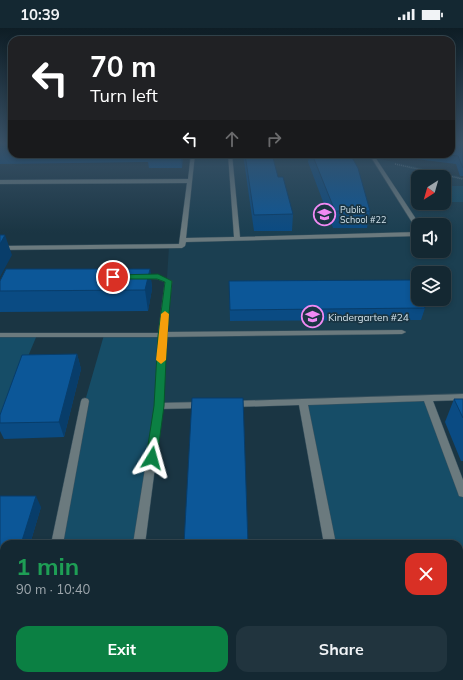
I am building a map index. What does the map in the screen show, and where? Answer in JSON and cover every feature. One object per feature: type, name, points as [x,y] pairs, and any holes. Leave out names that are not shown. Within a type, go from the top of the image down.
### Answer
[{"type":"street","points":[[0,248],[182,246],[191,172]]},
{"type":"street","points":[[232,172],[237,239]]},
{"type":"street","points":[[383,172],[412,218]]},
{"type":"street","points":[[0,182],[190,182]]},
{"type":"street","points":[[182,240],[411,234]]},
{"type":"street","points":[[134,277],[158,276],[168,281],[162,336],[159,406],[141,540]]},
{"type":"street","points":[[0,335],[162,336],[402,332]]},
{"type":"street","points":[[227,404],[463,397]]},
{"type":"street","points":[[427,398],[463,493]]},
{"type":"street","points":[[58,540],[85,401]]},
{"type":"street","points":[[303,402],[329,540]]},
{"type":"street","points":[[159,406],[212,404]]},
{"type":"path","points":[[433,172],[463,179]]},
{"type":"shaded area","name":"Kindergarten #24","points":[[191,172],[411,172],[411,210],[451,210],[451,174],[463,177],[463,396],[159,406],[169,246],[181,246]]},
{"type":"shaded area","points":[[451,186],[463,186],[463,202],[451,202]]},
{"type":"shaded area","points":[[0,335],[37,335],[0,423]]},
{"type":"shaded area","points":[[104,335],[162,335],[159,406],[140,540],[58,540],[85,401]]},
{"type":"shaded area","points":[[427,398],[463,493],[463,540],[329,540],[303,402]]},
{"type":"building","points":[[248,172],[277,172],[278,177],[283,177],[293,214],[254,215]]},
{"type":"building","points":[[319,172],[359,172],[370,211],[335,211]]},
{"type":"building","points":[[0,235],[5,235],[0,244]]},
{"type":"building","points":[[6,269],[150,269],[145,290],[0,291],[0,281]]},
{"type":"building","points":[[411,280],[411,306],[424,306],[425,308],[230,310],[229,281]]},
{"type":"building","points":[[77,354],[59,422],[0,423],[0,415],[22,355]]},
{"type":"building","points":[[192,398],[243,398],[248,540],[184,540]]},
{"type":"building","points":[[454,399],[463,399],[463,418]]},
{"type":"building","points":[[0,496],[36,496],[22,540],[0,540]]},
{"type":"slow traffic","points":[[161,360],[165,314]]},
{"type":"place","name":"Public School #22","points":[[324,214]]},
{"type":"place","name":"Kindergarten #24","points":[[313,317]]},
{"type":"route","points":[[113,277],[158,276],[168,281],[162,336],[159,406],[152,458]]}]
